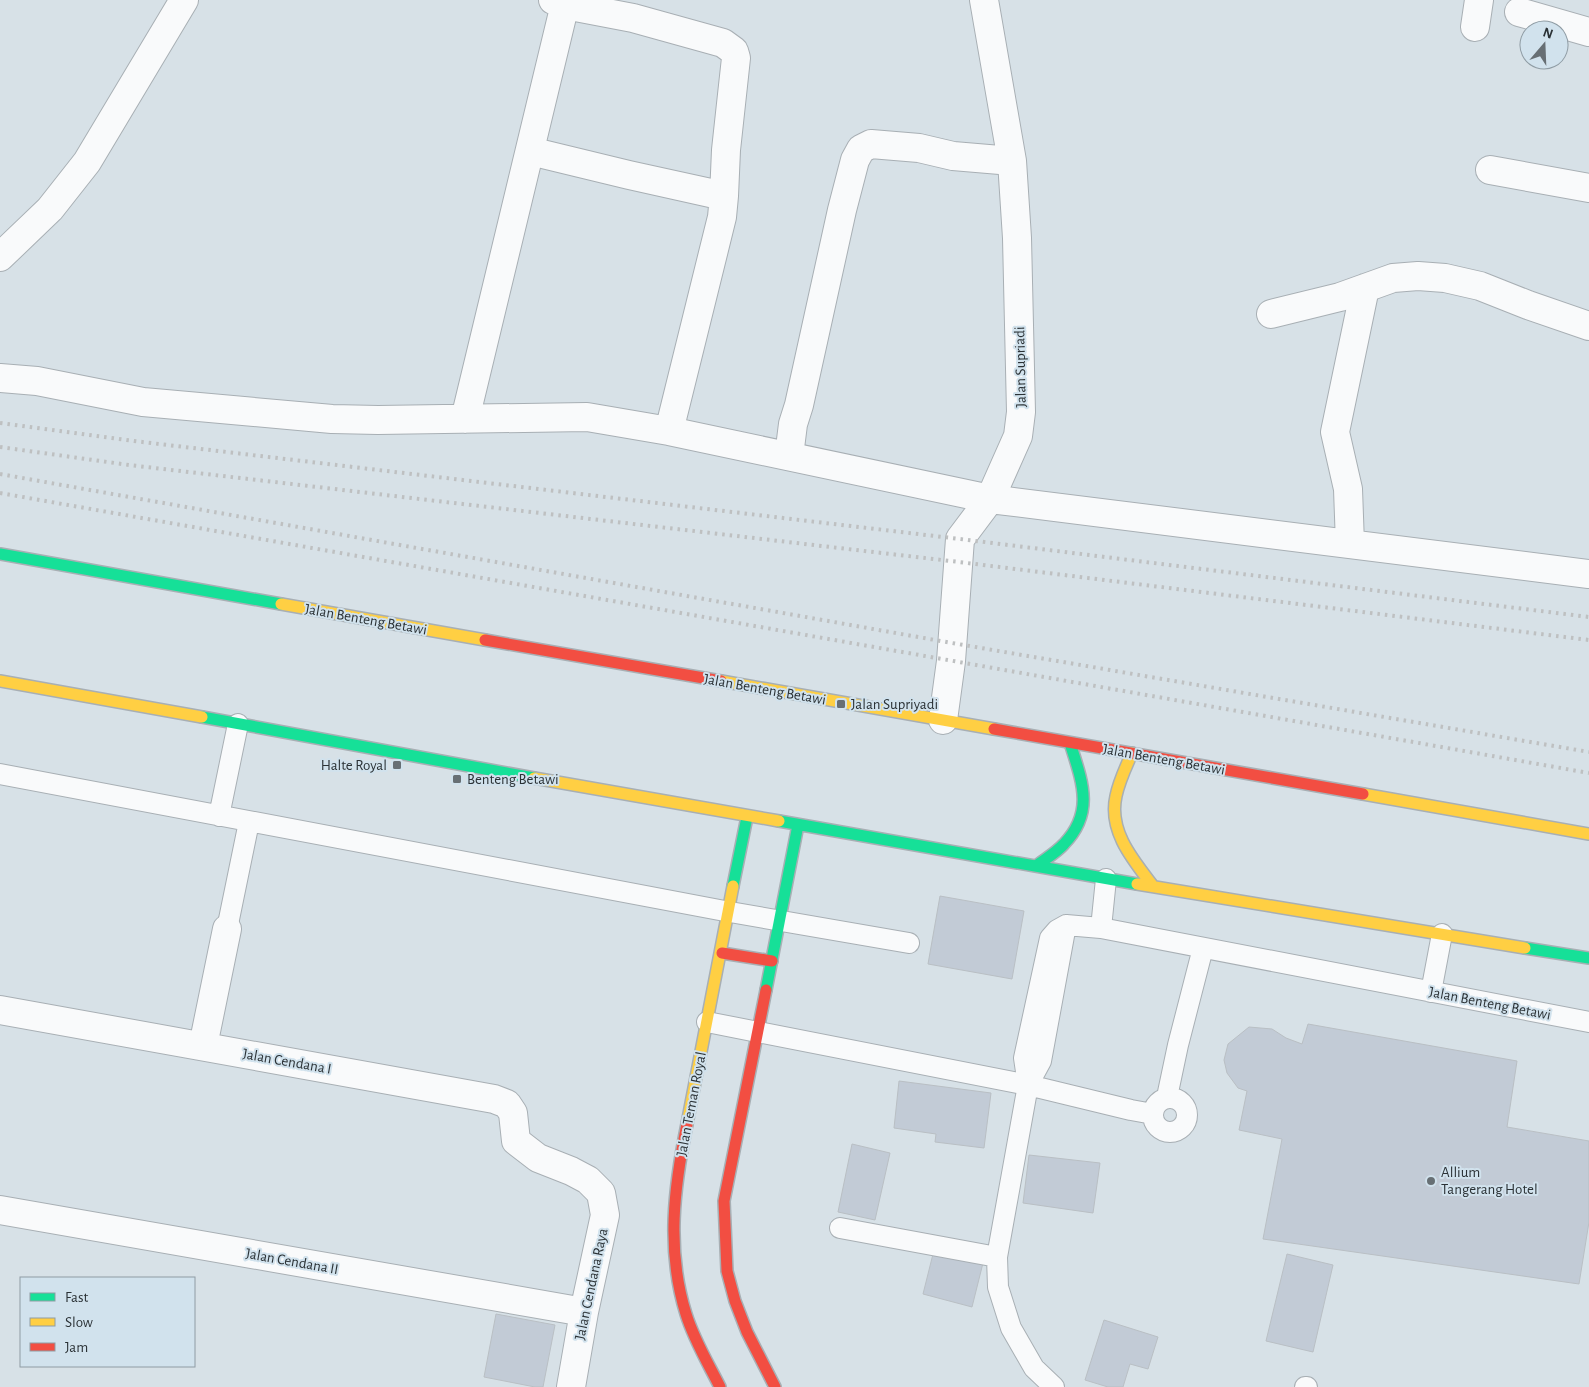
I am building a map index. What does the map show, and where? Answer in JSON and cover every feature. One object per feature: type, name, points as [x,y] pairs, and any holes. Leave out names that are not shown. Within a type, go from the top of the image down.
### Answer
[{"type":"main road","name":"Jalan Benteng Betawi","points":[[0,554],[1589,834]]},
{"type":"main road","points":[[0,681],[748,817],[1106,879],[1589,958]]},
{"type":"main road","points":[[1036,866],[1063,845],[1076,830],[1082,814],[1085,796],[1070,743]]},
{"type":"main road","points":[[1132,754],[1116,797],[1115,827],[1127,852],[1153,886]]},
{"type":"main road","name":"Jalan Teman Royal","points":[[720,1387],[693,1333],[683,1304],[674,1235],[677,1174],[748,817]]},
{"type":"main road","points":[[775,1387],[747,1332],[727,1271],[724,1201],[798,825]]},
{"type":"main road","points":[[1571,955],[1583,942]]},
{"type":"main road","points":[[722,953],[772,961]]},
{"type":"street","points":[[0,257],[50,209],[86,162],[184,0]]},
{"type":"street","name":"Jalan Supriadi","points":[[943,720],[951,661],[960,539],[990,500],[1018,436],[1021,412],[1017,238],[1012,161],[984,0]]},
{"type":"street","points":[[1475,28],[1479,0]]},
{"type":"street","points":[[465,419],[530,151],[561,2],[723,43],[734,51],[736,58],[726,150],[722,217],[669,431]]},
{"type":"street","points":[[1519,12],[1589,32]]},
{"type":"street","points":[[789,456],[793,424],[799,405],[842,210],[855,160],[861,148],[871,144],[919,148],[953,156],[1012,161]]},
{"type":"street","points":[[530,151],[724,196]]},
{"type":"street","points":[[1490,170],[1589,188]]},
{"type":"street","points":[[1271,314],[1304,307],[1393,278],[1418,276],[1445,278],[1480,286],[1589,326]]},
{"type":"street","points":[[1350,544],[1348,489],[1334,432],[1365,288]]},
{"type":"street","points":[[0,378],[37,381],[143,402],[322,418],[378,420],[588,417],[669,431],[990,500],[1589,574]]},
{"type":"street","points":[[203,1046],[227,929]]},
{"type":"street","name":"Jalan Cendana I","points":[[0,1010],[494,1099],[507,1104],[513,1113],[516,1141],[538,1158]]},
{"type":"street","name":"Jalan Cendana Raya","points":[[538,1158],[588,1180],[601,1193],[605,1215],[584,1312],[571,1387]]},
{"type":"street","name":"Jalan Cendana II","points":[[0,1210],[584,1312]]},
{"type":"lane","points":[[219,816],[238,724]]},
{"type":"lane","points":[[0,774],[730,912],[909,943]]},
{"type":"lane","points":[[227,929],[249,822]]},
{"type":"lane","points":[[1101,928],[1106,879]]},
{"type":"lane","name":"Jalan Benteng Betawi","points":[[1028,1085],[1040,1061],[1066,925],[1101,928],[1589,1022]]},
{"type":"lane","points":[[1431,992],[1442,934]]},
{"type":"lane","points":[[1167,1097],[1178,1045],[1203,948]]},
{"type":"lane","points":[[707,1022],[1028,1085],[1153,1114]]},
{"type":"lane","points":[[1028,1085],[997,1257],[998,1286],[1011,1328],[1034,1368],[1054,1387]]},
{"type":"lane","points":[[1167,1097],[1178,1099],[1186,1106],[1188,1117],[1184,1127],[1174,1132],[1164,1132],[1155,1125],[1153,1114],[1157,1103],[1167,1097]]},
{"type":"lane","points":[[840,1228],[997,1257]]},
{"type":"building","points":[[940,896],[1024,911],[1012,979],[928,964]]},
{"type":"building","name":"Allium Tangerang Hotel","points":[[1308,1024],[1517,1061],[1507,1127],[1589,1141],[1589,1222],[1579,1284],[1263,1239],[1282,1139],[1239,1130],[1247,1091],[1238,1088],[1227,1073],[1224,1060],[1228,1044],[1249,1027],[1272,1029],[1286,1038],[1302,1044]]},
{"type":"building","points":[[899,1081],[991,1093],[984,1148],[935,1142],[936,1134],[894,1128]]},
{"type":"building","points":[[852,1144],[890,1153],[875,1220],[838,1212]]},
{"type":"building","points":[[1029,1155],[1100,1163],[1093,1213],[1023,1203]]},
{"type":"building","points":[[934,1250],[983,1263],[972,1307],[923,1294]]},
{"type":"building","points":[[1287,1254],[1333,1265],[1313,1352],[1266,1341]]},
{"type":"building","points":[[496,1314],[555,1325],[543,1387],[484,1377]]},
{"type":"building","points":[[1104,1320],[1158,1337],[1148,1369],[1130,1364],[1123,1387],[1108,1387],[1085,1380]]},
{"type":"railway","points":[[0,423],[134,441],[960,539],[1589,617]]},
{"type":"railway","points":[[0,447],[129,465],[959,562],[1589,640]]},
{"type":"railway","points":[[0,474],[952,643],[1589,752]]},
{"type":"railway","points":[[0,493],[1589,773]]},
{"type":"traffic: fast","points":[[0,554],[281,604]]},
{"type":"traffic: fast","points":[[202,717],[534,778]]},
{"type":"traffic: fast","points":[[1036,866],[1064,844],[1074,832],[1080,820],[1083,808],[1082,783],[1070,743]]},
{"type":"traffic: fast","points":[[733,886],[747,817]]},
{"type":"traffic: fast","points":[[779,821],[1137,884]]},
{"type":"traffic: fast","points":[[766,990],[798,825]]},
{"type":"traffic: fast","points":[[1525,948],[1589,958]]},
{"type":"traffic: slow","points":[[281,604],[485,640]]},
{"type":"traffic: slow","points":[[0,681],[202,717]]},
{"type":"traffic: slow","points":[[721,681],[994,729]]},
{"type":"traffic: slow","points":[[1132,753],[1117,790],[1114,809],[1119,833],[1124,844],[1153,886]]},
{"type":"traffic: slow","points":[[534,778],[779,821]]},
{"type":"traffic: slow","points":[[1363,794],[1589,834]]},
{"type":"traffic: slow","points":[[1137,884],[1525,948]]},
{"type":"traffic: slow","points":[[687,1124],[733,886]]},
{"type":"traffic: jam","points":[[485,640],[721,681]]},
{"type":"traffic: jam","points":[[994,729],[1363,794]]},
{"type":"traffic: jam","points":[[722,953],[772,961]]},
{"type":"traffic: jam","points":[[766,990],[724,1201],[727,1271],[735,1301],[747,1332],[775,1387]]},
{"type":"traffic: jam","points":[[687,1124],[679,1171],[674,1219],[676,1266],[689,1324],[720,1387]]},
{"type":"place","name":"Jalan Supriyadi","points":[[841,704]]},
{"type":"place","name":"Halte Royal","points":[[397,765]]},
{"type":"place","name":"Benteng Betawi","points":[[457,779]]},
{"type":"place","name":"Allium Tangerang Hotel","points":[[1431,1181]]}]
